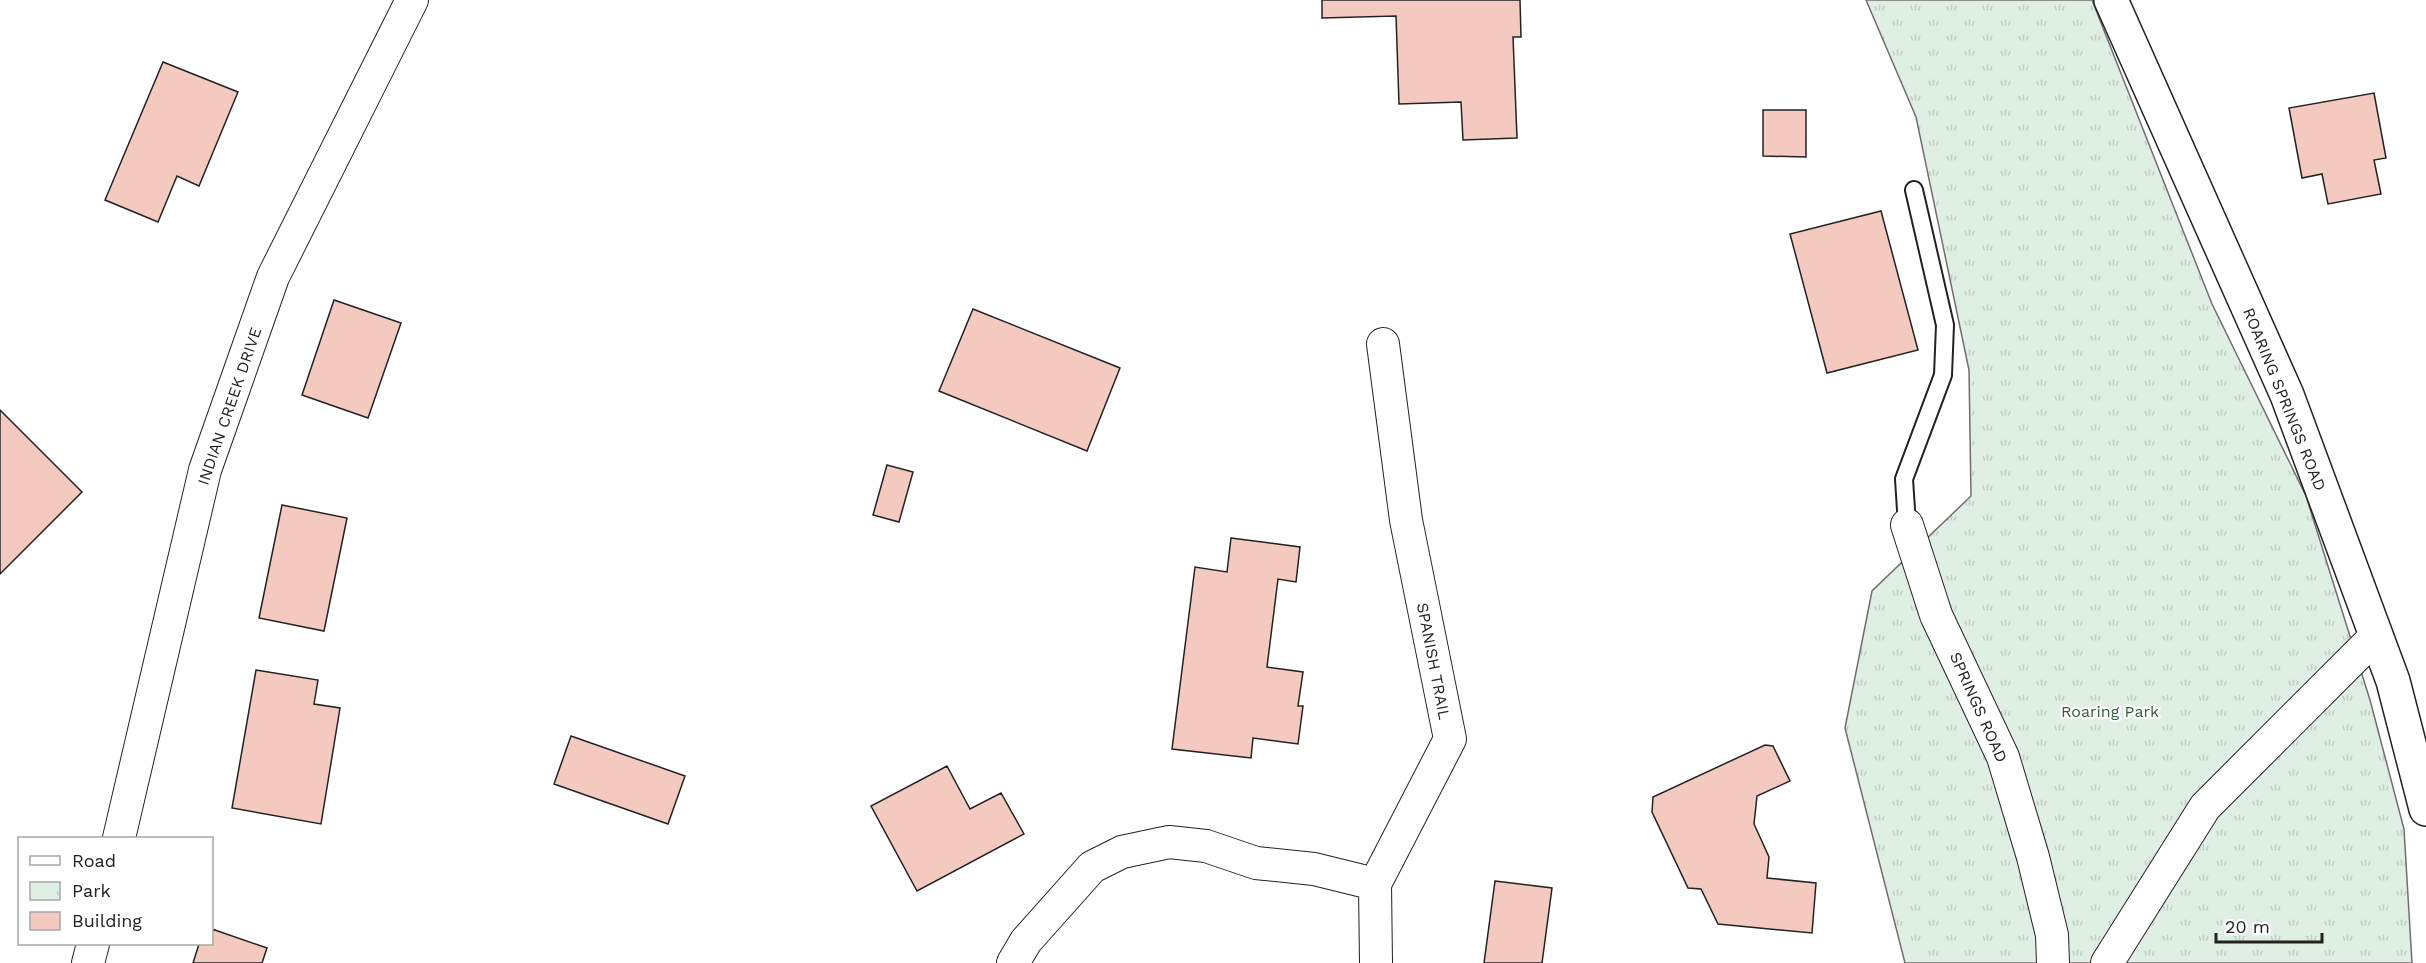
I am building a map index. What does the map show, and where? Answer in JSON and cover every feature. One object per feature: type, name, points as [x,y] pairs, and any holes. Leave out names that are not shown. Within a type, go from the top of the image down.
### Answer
[{"type":"street","name":"INDIAN CREEK DRIVE","points":[[119,837],[205,470],[273,277],[412,0]]},
{"type":"street","name":"ROARING SPRINGS ROAD","points":[[2111,0],[2287,395],[2393,681],[2426,809]]},
{"type":"street","name":"SPANISH TRAIL","points":[[1376,963],[1375,884],[1450,739],[1406,520],[1383,344]]},
{"type":"street","name":"SPRINGS ROAD","points":[[1907,525],[1936,615],[2003,757],[2033,856],[2052,935],[2053,963]]},
{"type":"street","points":[[2107,963],[2205,807],[2376,636]]},
{"type":"street","points":[[1013,963],[1026,940],[1092,867],[1122,852],[1169,842],[1206,846],[1256,863],[1314,869],[1375,884]]},
{"type":"street","points":[[88,963],[93,945]]},
{"type":"lane","points":[[1907,525],[1905,479],[1943,375],[1945,325],[1914,190]]},
{"type":"green space","name":"Roaring Park","points":[[1866,0],[2092,0],[2212,304],[2306,496],[2370,700],[2404,829],[2412,963],[1905,963],[1845,728],[1872,591],[1971,496],[1969,370],[1916,117]]},
{"type":"building","points":[[1322,0],[1520,0],[1521,37],[1513,37],[1517,138],[1463,140],[1461,102],[1399,104],[1396,16],[1322,18]]},
{"type":"building","points":[[163,62],[238,92],[199,186],[177,176],[158,222],[105,200]]},
{"type":"building","points":[[2374,93],[2386,158],[2374,160],[2381,194],[2328,204],[2322,174],[2302,178],[2289,108]]},
{"type":"building","points":[[1763,110],[1806,110],[1806,157],[1763,156]]},
{"type":"building","points":[[1881,211],[1918,350],[1827,373],[1790,234]]},
{"type":"building","points":[[334,300],[401,323],[368,418],[302,395]]},
{"type":"building","points":[[973,309],[1120,368],[1087,451],[939,391]]},
{"type":"building","points":[[0,410],[82,492],[0,574]]},
{"type":"building","points":[[887,465],[913,472],[899,522],[873,515]]},
{"type":"building","points":[[282,505],[347,518],[324,631],[259,618]]},
{"type":"building","points":[[1231,538],[1300,547],[1296,582],[1278,579],[1267,667],[1303,672],[1298,706],[1303,706],[1298,744],[1253,738],[1251,758],[1172,749],[1195,567],[1227,572]]},
{"type":"building","points":[[256,670],[318,680],[314,704],[340,708],[321,824],[232,808]]},
{"type":"building","points":[[571,736],[685,776],[668,824],[554,784]]},
{"type":"building","points":[[1765,745],[1773,746],[1790,781],[1757,796],[1754,824],[1769,857],[1767,878],[1816,883],[1812,933],[1718,924],[1701,889],[1688,888],[1652,812],[1653,797]]},
{"type":"building","points":[[947,766],[970,809],[1001,793],[1024,834],[917,891],[871,806]]},
{"type":"building","points":[[1495,881],[1552,888],[1542,963],[1484,963]]},
{"type":"building","points":[[213,929],[267,948],[262,963],[193,963],[199,945],[213,945]]}]
